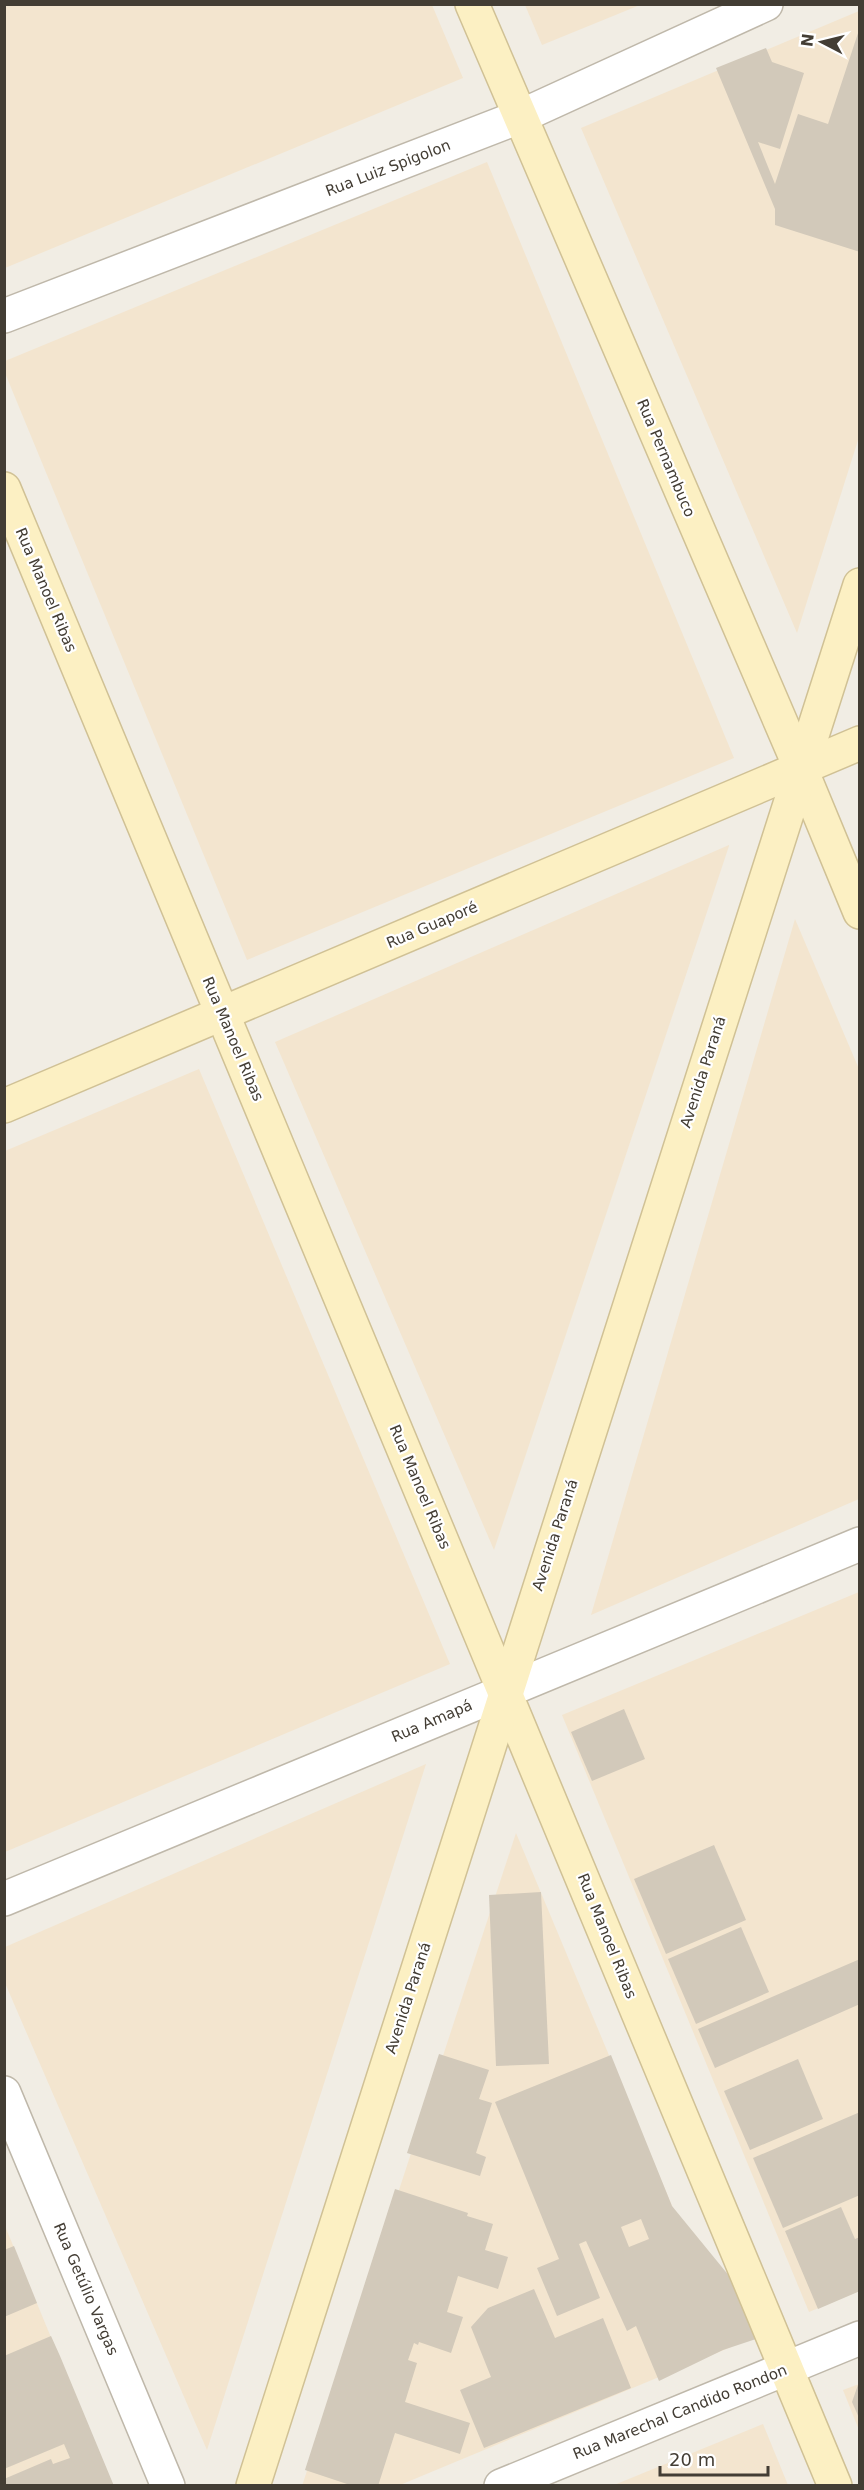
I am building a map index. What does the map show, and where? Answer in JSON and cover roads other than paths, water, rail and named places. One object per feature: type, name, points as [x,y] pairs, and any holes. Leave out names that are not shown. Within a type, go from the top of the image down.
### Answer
[{"type":"street","name":"Rua Pernambuco","points":[[472,4],[800,767],[860,912]]},
{"type":"street","name":"Rua Luiz Spigolon","points":[[4,316],[519,117],[766,4]]},
{"type":"street","name":"Rua Manoel Ribas","points":[[4,489],[835,2486]]},
{"type":"street","name":"Avenida Paraná","points":[[253,2486],[505,1690],[860,585]]},
{"type":"street","name":"Rua Guaporé","points":[[4,1106],[860,743]]},
{"type":"street","name":"Rua Amapá","points":[[4,1899],[860,1544]]},
{"type":"street","name":"Rua Getúlio Vargas","points":[[4,2094],[168,2486]]},
{"type":"street","name":"Rua Marechal Candido Rondon","points":[[501,2486],[860,2338]]}]
